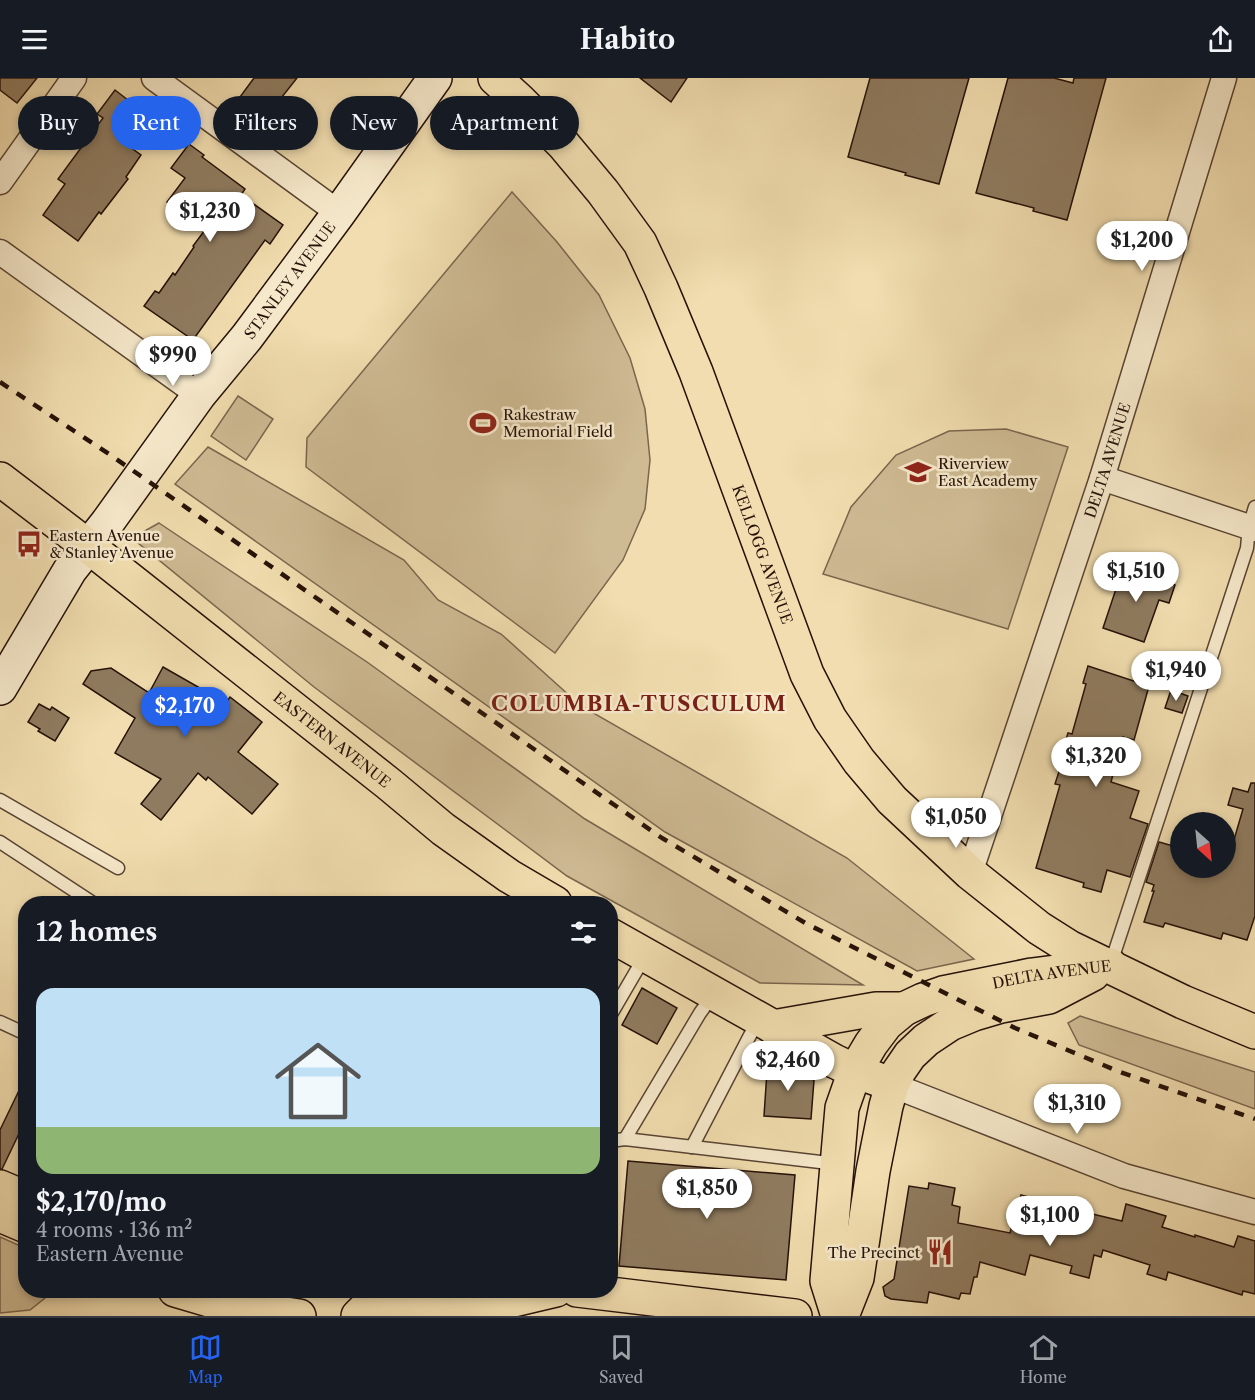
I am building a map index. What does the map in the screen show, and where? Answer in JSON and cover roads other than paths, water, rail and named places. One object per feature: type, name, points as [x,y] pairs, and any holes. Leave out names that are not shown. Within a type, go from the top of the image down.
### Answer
[{"type":"main road","name":"KELLOGG AVENUE","points":[[495,78],[563,144],[603,192],[640,243],[696,372],[807,674],[830,718],[859,761],[892,800],[970,873],[1039,928],[1070,946],[1183,1002],[1255,1032]]},
{"type":"main road","name":"EASTERN AVENUE","points":[[0,479],[389,784],[443,829],[509,876],[543,896]]},
{"type":"main road","points":[[618,939],[834,1061],[892,1085]]},
{"type":"main road","name":"DELTA AVENUE","points":[[840,1316],[827,1281],[842,1108],[855,1071],[886,1024],[904,1009],[923,1000],[962,988],[1032,975],[1110,966]]},
{"type":"main road","name":"DELTA AVENUE","points":[[840,1316],[857,1278],[875,1160],[886,1106],[892,1085],[910,1055],[926,1040],[950,1024],[1001,1006],[1049,997],[1110,966]]},
{"type":"main road","points":[[766,1023],[876,1009],[904,1009]]},
{"type":"main road","points":[[0,1187],[18,1195]]},
{"type":"main road","points":[[0,1215],[18,1223]]},
{"type":"main road","points":[[618,1295],[795,1316]]},
{"type":"main road","points":[[204,1298],[225,1304],[298,1316]]},
{"type":"main road","points":[[356,1316],[366,1308],[471,1310],[526,1298]]},
{"type":"main road","points":[[627,1316],[744,1309]]},
{"type":"street","points":[[154,78],[339,213]]},
{"type":"street","name":"STANLEY AVENUE","points":[[0,688],[70,570],[339,213],[435,78]]},
{"type":"street","name":"DELTA AVENUE","points":[[970,873],[1102,478],[1224,78]]},
{"type":"street","points":[[0,182],[70,79]]},
{"type":"street","points":[[0,252],[199,396]]},
{"type":"street","points":[[1102,478],[1253,521]]},
{"type":"street","points":[[892,1085],[1124,1176],[1255,1212]]},
{"type":"street","points":[[355,1298],[356,1316]]},
{"type":"lane","points":[[1110,966],[1247,548],[1253,521]]},
{"type":"lane","points":[[0,801],[118,868]]},
{"type":"lane","points":[[0,842],[82,896]]},
{"type":"lane","points":[[618,1002],[646,955]]},
{"type":"lane","points":[[625,1139],[700,1013],[714,994]]},
{"type":"lane","points":[[0,1022],[18,1030]]},
{"type":"lane","points":[[692,1147],[766,1023]]},
{"type":"lane","points":[[618,1140],[838,1164]]},
{"type":"railway","points":[[0,382],[109,454],[662,838],[807,924],[1015,1028],[1120,1072],[1255,1119]]},
{"type":"place","name":"Rakestraw Memorial Field","points":[[483,423]]},
{"type":"place","name":"Riverview East Academy","points":[[918,472]]},
{"type":"place","name":"Eastern Avenue & Stanley Avenue","points":[[29,544]]},
{"type":"place","name":"The Precinct","points":[[940,1252]]},
{"type":"district","name":"COLUMBIA-TUSCULUM","points":[[639,703]]}]
